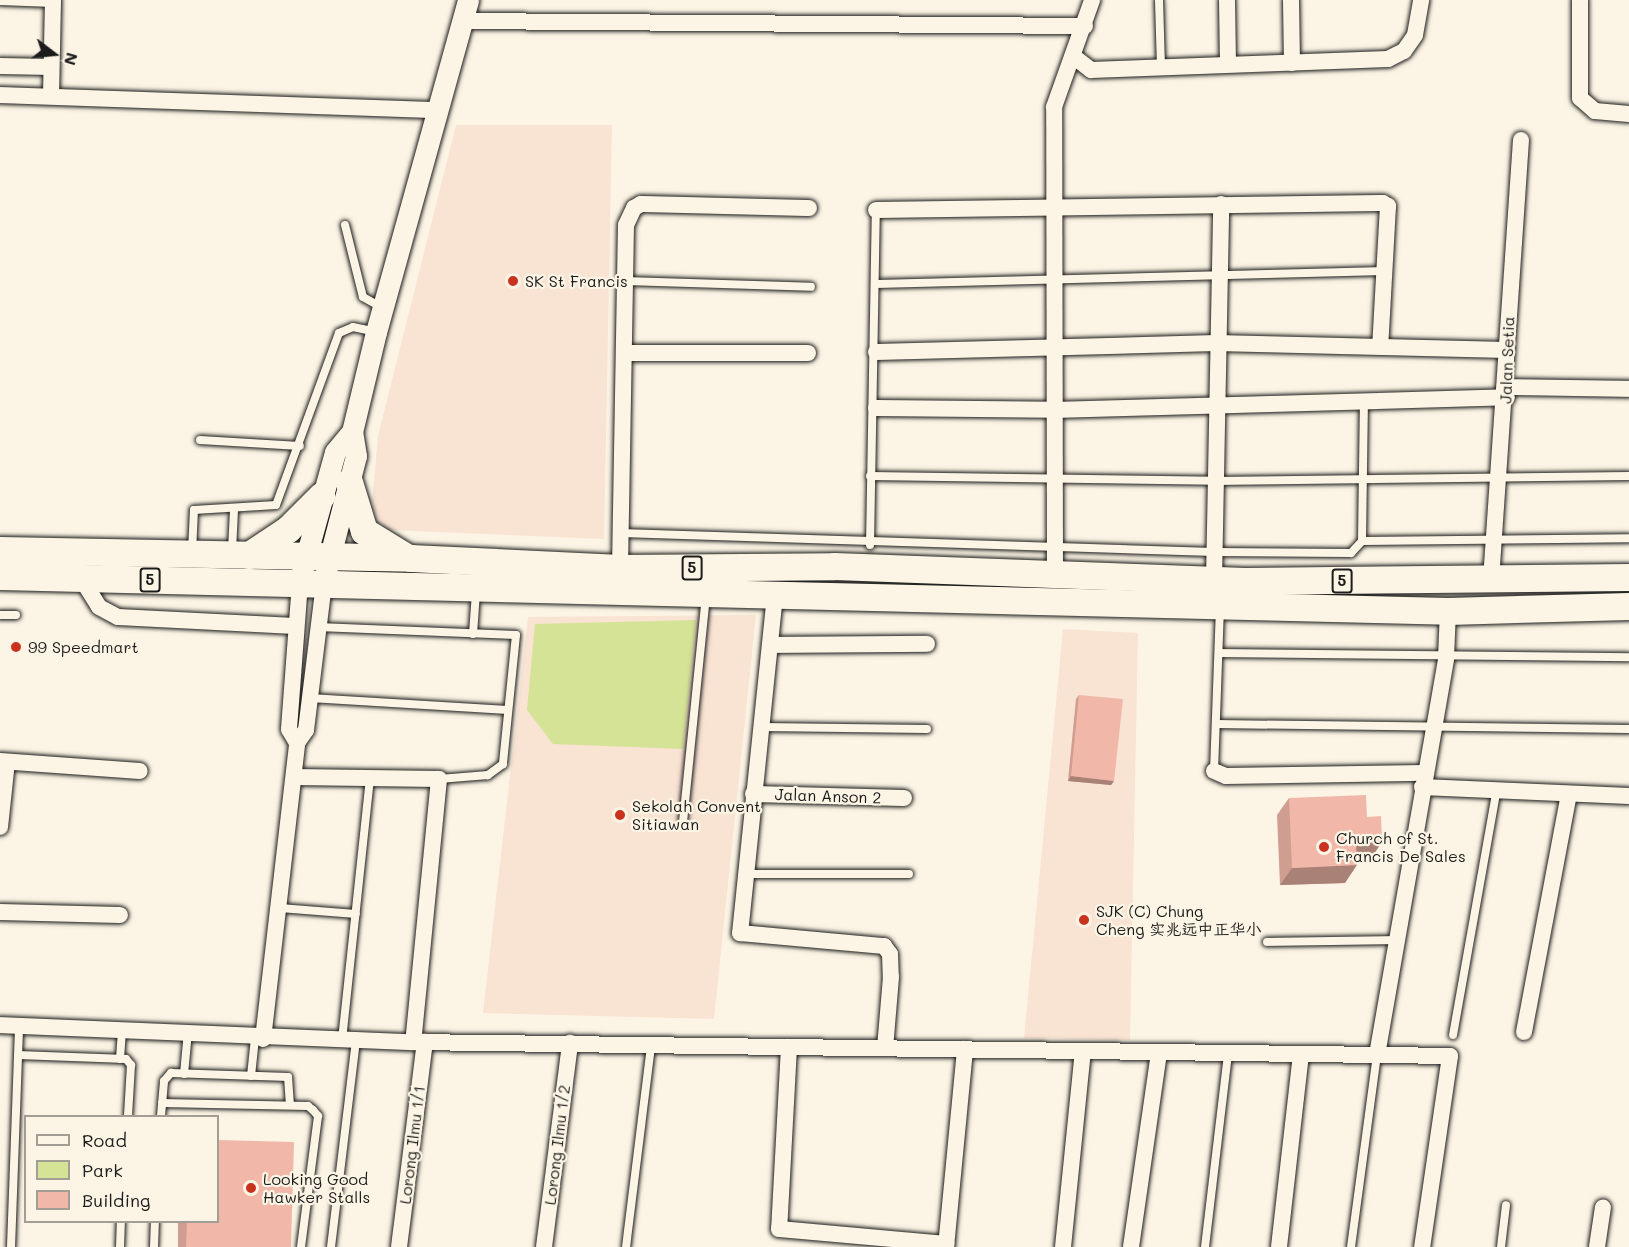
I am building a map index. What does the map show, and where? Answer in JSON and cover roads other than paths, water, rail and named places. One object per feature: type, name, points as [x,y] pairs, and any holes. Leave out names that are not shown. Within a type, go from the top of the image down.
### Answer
[{"type":"highway","points":[[349,482],[364,531],[410,558]]},
{"type":"highway","points":[[241,554],[288,529],[321,496]]},
{"type":"highway","name":"5","points":[[0,550],[410,558],[620,568],[1055,562]]},
{"type":"highway","points":[[1055,562],[1073,590],[1217,593]]},
{"type":"highway","points":[[834,566],[880,579],[983,581],[993,585],[1000,602]]},
{"type":"highway","points":[[649,568],[768,587],[775,595]]},
{"type":"highway","name":"5","points":[[0,576],[706,592],[1000,602],[1217,593],[1448,611],[1629,603]]},
{"type":"highway","name":"5","points":[[1217,593],[1245,581],[1629,577]]},
{"type":"highway","points":[[1491,580],[1507,597],[1604,595],[1629,603]]},
{"type":"highway","points":[[1245,581],[1337,592],[1431,593],[1444,600],[1448,611]]},
{"type":"street","points":[[297,743],[290,729],[295,626],[312,584],[317,556],[321,496],[335,452],[351,432],[376,332],[468,0]]},
{"type":"street","points":[[1055,562],[1053,352],[1057,277],[1054,107],[1085,26],[1092,0]]},
{"type":"street","points":[[1227,0],[1228,64]]},
{"type":"street","points":[[1291,0],[1292,63]]},
{"type":"street","points":[[1073,56],[1091,70],[1388,59],[1404,51],[1415,35],[1421,0]]},
{"type":"street","points":[[1580,0],[1580,98],[1594,111],[1629,114]]},
{"type":"street","points":[[51,96],[53,2]]},
{"type":"street","points":[[462,21],[1085,26]]},
{"type":"street","points":[[0,66],[51,67]]},
{"type":"street","points":[[0,95],[438,110]]},
{"type":"street","name":"Jalan Setia","points":[[1491,580],[1507,392],[1507,350],[1521,140]]},
{"type":"street","points":[[876,210],[1056,204],[1385,203],[1385,271],[1380,347]]},
{"type":"street","points":[[620,568],[626,225],[641,204],[809,208]]},
{"type":"street","points":[[1217,593],[1215,406],[1221,204]]},
{"type":"street","points":[[876,352],[1053,352],[1216,344],[1507,350]]},
{"type":"street","points":[[624,353],[808,353]]},
{"type":"street","points":[[876,408],[1053,410],[1364,403],[1507,392],[1629,389]]},
{"type":"street","points":[[317,556],[349,482],[356,456],[351,432]]},
{"type":"street","points":[[81,578],[99,607],[118,617],[295,626]]},
{"type":"street","points":[[259,1038],[280,908],[297,743],[306,730],[310,698],[318,627],[312,584]]},
{"type":"street","points":[[775,595],[739,928],[746,937],[884,946],[890,954],[891,977],[885,1048]]},
{"type":"street","points":[[1377,1055],[1446,658],[1448,611]]},
{"type":"street","points":[[771,645],[927,644]]},
{"type":"street","points":[[0,827],[4,762],[140,771]]},
{"type":"street","points":[[1214,771],[1226,776],[1424,780],[1496,793],[1629,796]]},
{"type":"street","points":[[294,777],[439,779]]},
{"type":"street","name":"Lorong Ilmu 1/1","points":[[399,1247],[419,1042],[439,779]]},
{"type":"street","name":"Jalan Anson 2","points":[[753,794],[904,798]]},
{"type":"street","points":[[1524,1032],[1569,794]]},
{"type":"street","points":[[0,912],[120,915]]},
{"type":"street","points":[[0,1025],[188,1031],[259,1038],[419,1042],[1450,1056],[1422,1247]]},
{"type":"street","name":"Lorong Ilmu 1/2","points":[[544,1247],[570,1043]]},
{"type":"street","points":[[789,1047],[777,1224],[786,1233],[821,1241],[946,1245],[965,1049]]},
{"type":"street","points":[[1063,1247],[1083,1051]]},
{"type":"street","points":[[1131,1247],[1159,1052]]},
{"type":"street","points":[[1279,1247],[1301,1054]]},
{"type":"street","points":[[1597,1247],[1603,1208]]},
{"type":"lane","points":[[1160,0],[1161,68]]},
{"type":"lane","points":[[0,1],[53,2]]},
{"type":"lane","points":[[870,545],[870,476],[876,408],[876,210]]},
{"type":"lane","points":[[345,225],[363,297],[383,307]]},
{"type":"lane","points":[[876,284],[1057,277],[1385,271]]},
{"type":"lane","points":[[625,281],[812,287]]},
{"type":"lane","points":[[192,554],[194,510],[234,510],[276,505],[300,446],[339,333],[353,327],[376,332]]},
{"type":"lane","points":[[621,533],[870,545],[1055,562],[1215,552],[1351,553],[1362,541],[1364,403]]},
{"type":"lane","points":[[200,440],[300,446]]},
{"type":"lane","points":[[870,476],[1215,482],[1629,476]]},
{"type":"lane","points":[[234,510],[241,554]]},
{"type":"lane","points":[[1362,541],[1629,538]]},
{"type":"lane","points":[[473,634],[476,588]]},
{"type":"lane","points":[[683,822],[706,592]]},
{"type":"lane","points":[[1214,771],[1219,653],[1217,593]]},
{"type":"lane","points":[[0,615],[16,615]]},
{"type":"lane","points":[[318,627],[516,635],[508,710],[498,772],[439,779]]},
{"type":"lane","points":[[1219,653],[1446,658],[1629,657]]},
{"type":"lane","points":[[310,698],[508,710]]},
{"type":"lane","points":[[1216,724],[1629,729]]},
{"type":"lane","points":[[761,727],[927,729]]},
{"type":"lane","points":[[331,1247],[349,1040],[356,914],[370,779]]},
{"type":"lane","points":[[1453,1035],[1496,793]]},
{"type":"lane","points":[[745,874],[909,874]]},
{"type":"lane","points":[[280,908],[356,914]]},
{"type":"lane","points":[[1267,942],[1396,939]]},
{"type":"lane","points":[[11,1247],[19,1025]]},
{"type":"lane","points":[[120,1059],[122,1028]]},
{"type":"lane","points":[[184,1074],[188,1031]]},
{"type":"lane","points":[[251,1076],[259,1038]]},
{"type":"lane","points":[[626,1247],[651,1045]]},
{"type":"lane","points":[[1204,1247],[1228,1053]]},
{"type":"lane","points":[[18,1055],[120,1059],[131,1065],[128,1115]]},
{"type":"lane","points":[[1351,1247],[1377,1055]]},
{"type":"lane","points":[[161,1115],[164,1081],[171,1073],[288,1077],[290,1105]]},
{"type":"lane","points":[[162,1103],[308,1106],[318,1116],[301,1247]]},
{"type":"lane","points":[[1501,1247],[1506,1205]]},
{"type":"lane","points":[[120,1247],[121,1223]]},
{"type":"lane","points":[[154,1247],[155,1223]]},
{"type":"place","name":"SK St Francis","points":[[513,281]]},
{"type":"place","name":"99 Speedmart","points":[[16,647]]},
{"type":"place","name":"Sekolah Convent Sitiawan","points":[[620,815]]},
{"type":"place","name":"Church of St. Francis De Sales","points":[[1324,847]]},
{"type":"place","name":"SJK (C) Chung Cheng 实兆远中正华小","points":[[1084,920]]},
{"type":"place","name":"Looking Good Hawker Stalls","points":[[251,1188]]}]
